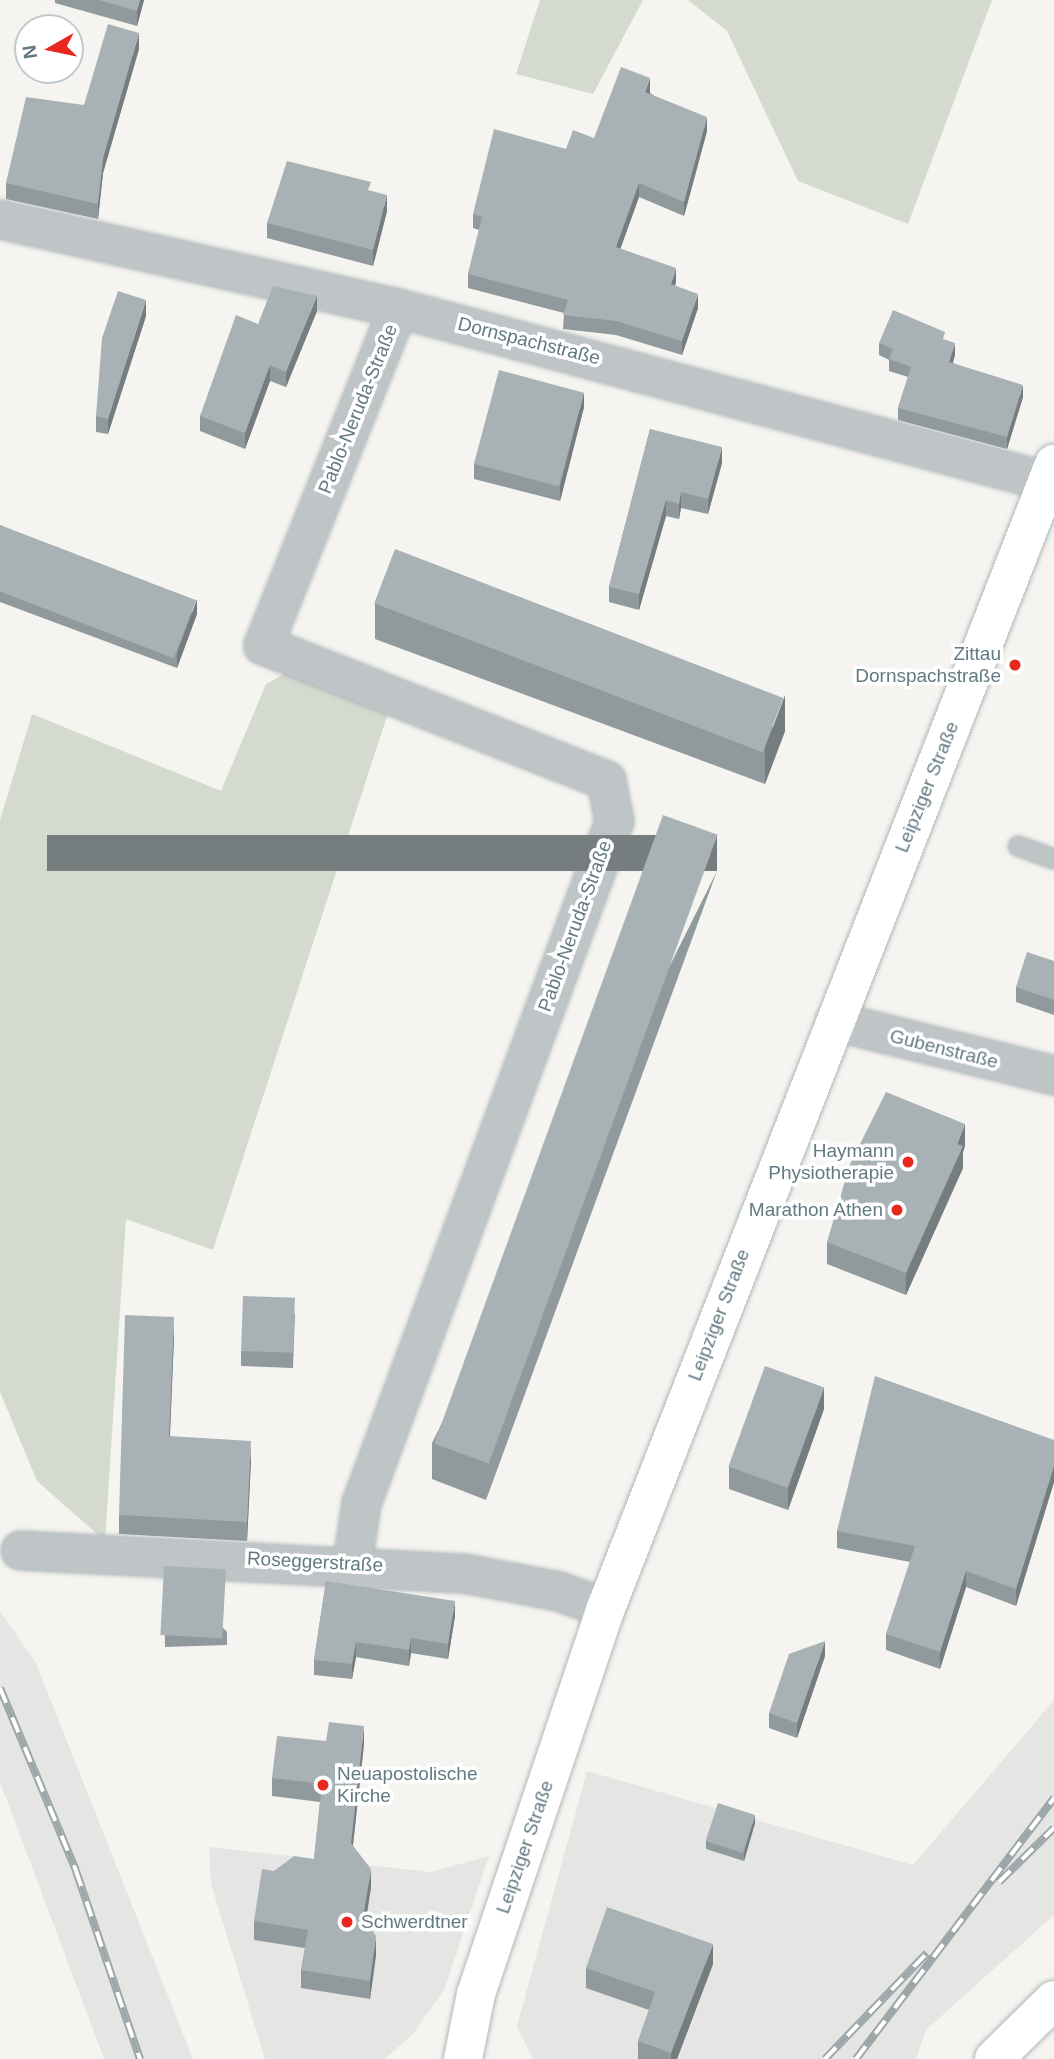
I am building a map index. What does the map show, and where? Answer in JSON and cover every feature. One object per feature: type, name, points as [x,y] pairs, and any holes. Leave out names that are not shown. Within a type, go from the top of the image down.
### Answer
[{"type":"main road","name":"Leipziger Straße","points":[[463,2059],[476,1994],[606,1608],[834,1021],[1052,476]]},
{"type":"main road","points":[[1005,2054],[1054,2000]]},
{"type":"street","name":"Dornspachstraße","points":[[0,219],[398,308],[1052,476]]},
{"type":"street","name":"Pablo-Neruda-Straße","points":[[352,1563],[361,1503],[614,821],[606,780],[263,645],[398,308]]},
{"type":"street","name":"Gubenstraße","points":[[834,1021],[1054,1075]]},
{"type":"street","name":"Roseggerstraße","points":[[20,1550],[352,1563],[464,1573],[558,1591],[606,1608]]},
{"type":"lane","points":[[1018,846],[1054,859]]},
{"type":"shaded area","points":[[540,0],[643,0],[593,94],[516,74]]},
{"type":"shaded area","points":[[688,0],[992,0],[908,224],[798,181],[727,31]]},
{"type":"shaded area","points":[[291,670],[389,710],[213,1250],[126,1219],[105,1541],[37,1481],[0,1392],[0,820],[32,714],[221,791],[266,684]]},
{"type":"shaded area","points":[[0,1611],[36,1663],[193,2059],[104,2059],[0,1782]]},
{"type":"shaded area","points":[[1054,1700],[1054,1915],[926,2030],[916,2059],[533,2059],[517,2026],[587,1771],[913,1865]]},
{"type":"shaded area","points":[[209,1847],[431,1872],[489,1856],[445,1988],[414,2033],[385,2059],[265,2059],[211,1884]]},
{"type":"building","points":[[99,0],[140,0],[137,11]]},
{"type":"building","points":[[108,24],[139,33],[103,158],[98,204],[6,183],[26,97],[84,105]]},
{"type":"building","points":[[621,67],[650,78],[645,92],[707,117],[684,202],[639,183],[616,247],[676,268],[671,284],[698,294],[682,341],[616,321],[563,315],[568,300],[468,274],[482,217],[473,214],[494,129],[566,149],[573,130],[594,138]]},
{"type":"building","points":[[287,161],[371,182],[368,190],[387,195],[373,250],[267,223]]},
{"type":"building","points":[[273,286],[317,296],[286,372],[270,365],[245,433],[200,416],[236,315],[258,324]]},
{"type":"building","points":[[118,291],[146,300],[108,419],[96,416],[102,338]]},
{"type":"building","points":[[893,310],[945,332],[943,339],[955,343],[949,362],[1023,385],[1007,437],[898,408],[911,367],[889,359],[893,349],[879,343]]},
{"type":"building","points":[[499,370],[584,393],[559,486],[474,464]]},
{"type":"building","points":[[650,429],[722,447],[708,499],[681,492],[679,504],[666,500],[639,594],[609,587]]},
{"type":"building","points":[[0,525],[196,600],[174,658],[0,591]]},
{"type":"building","points":[[395,549],[783,698],[763,752],[374,603]]},
{"type":"building","points":[[663,815],[718,835],[489,1463],[434,1444]]},
{"type":"building","points":[[1027,952],[1054,961],[1054,1000],[1016,987]]},
{"type":"building","points":[[886,1092],[965,1124],[957,1144],[963,1146],[906,1273],[827,1242],[850,1164]]},
{"type":"building","points":[[243,1296],[295,1298],[293,1353],[241,1351]]},
{"type":"building","points":[[125,1315],[174,1317],[169,1436],[251,1441],[247,1522],[119,1515]]},
{"type":"building","points":[[765,1366],[824,1388],[788,1488],[728,1467]]},
{"type":"building","points":[[875,1376],[1054,1440],[1054,1466],[1016,1589],[966,1571],[940,1652],[886,1634],[915,1546],[837,1531]]},
{"type":"building","points":[[164,1566],[226,1569],[222,1638],[160,1635]]},
{"type":"building","points":[[326,1581],[455,1601],[448,1644],[411,1638],[409,1650],[356,1642],[352,1664],[314,1660]]},
{"type":"building","points":[[825,1641],[797,1723],[769,1713],[789,1654]]},
{"type":"building","points":[[329,1722],[364,1726],[351,1843],[371,1869],[363,1917],[376,1936],[370,1981],[301,1970],[308,1930],[254,1921],[262,1869],[274,1871],[294,1856],[314,1859],[322,1784],[272,1778],[277,1736],[326,1741]]},
{"type":"building","points":[[718,1803],[755,1815],[743,1853],[706,1841]]},
{"type":"building","points":[[607,1907],[713,1944],[671,2053],[638,2041],[655,1992],[586,1968]]},
{"type":"railway","points":[[0,1688],[76,1871],[140,2059]]},
{"type":"railway","points":[[856,2059],[1054,1798]]},
{"type":"railway","points":[[999,1882],[1054,1828]]},
{"type":"railway","points":[[825,2059],[927,1953]]},
{"type":"place","name":"Zittau Dornspachstraße","points":[[1015,665]]},
{"type":"place","name":"Haymann Physiotherapie","points":[[908,1162]]},
{"type":"place","name":"Marathon Athen","points":[[897,1210]]},
{"type":"place","name":"Neuapostolische Kirche","points":[[323,1785]]},
{"type":"place","name":"Schwerdtner","points":[[347,1922]]}]
